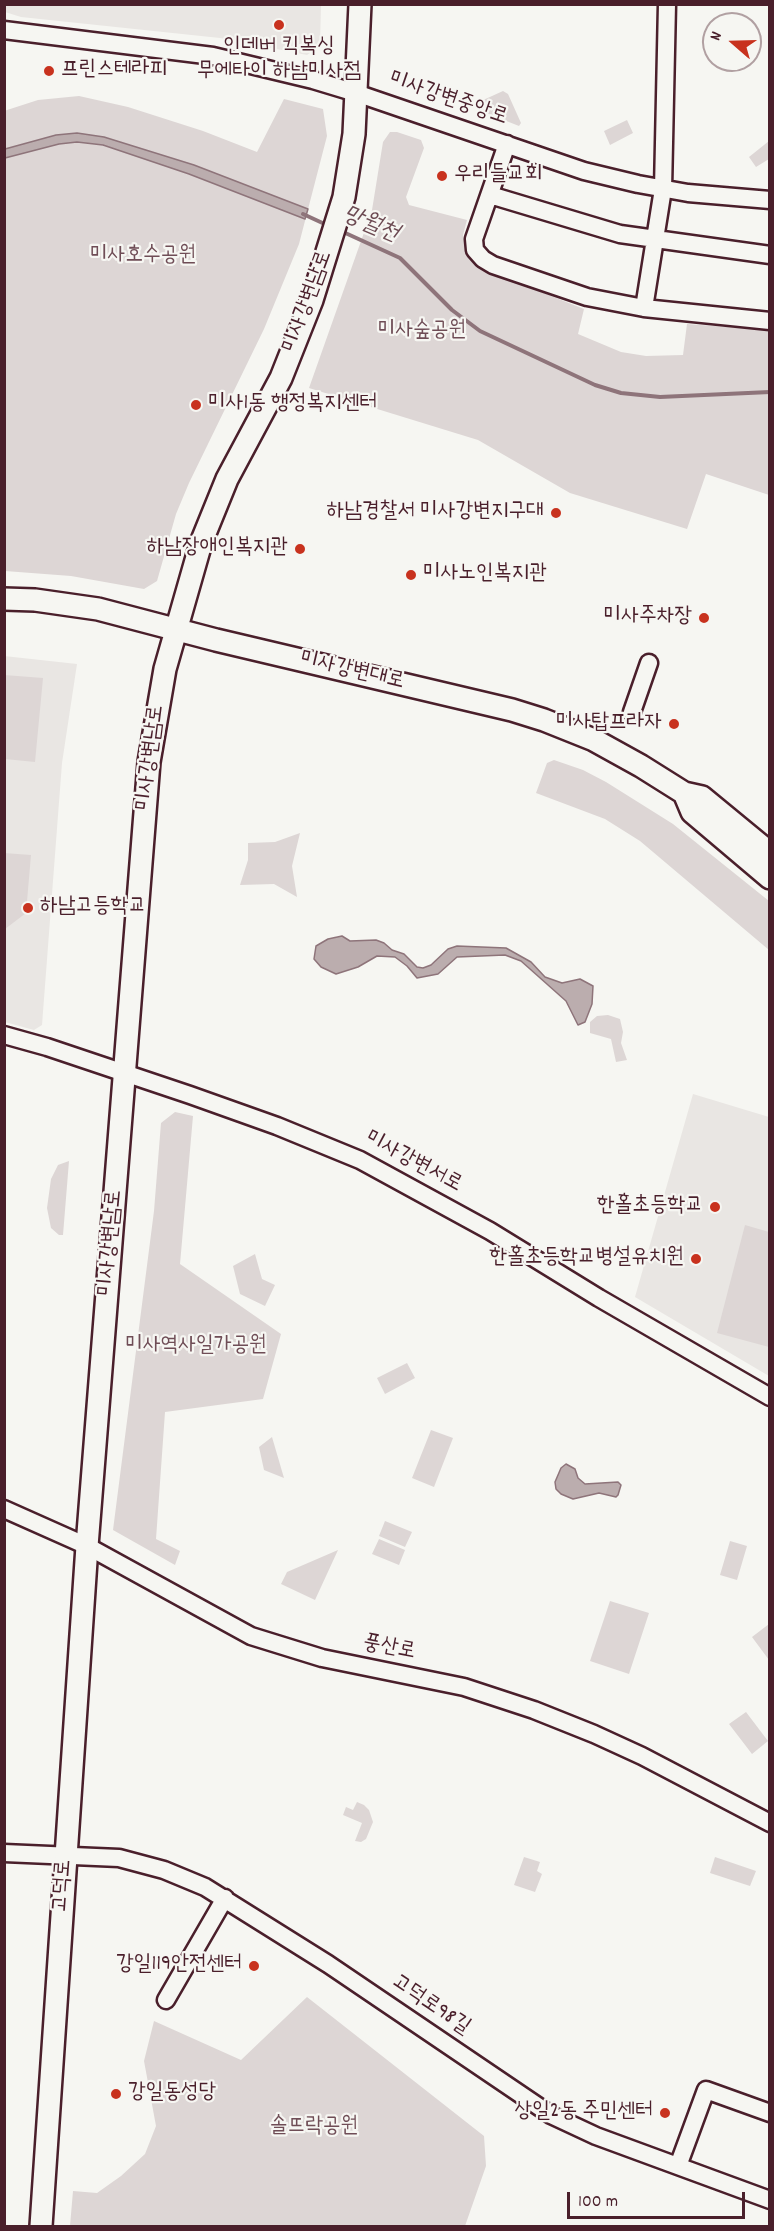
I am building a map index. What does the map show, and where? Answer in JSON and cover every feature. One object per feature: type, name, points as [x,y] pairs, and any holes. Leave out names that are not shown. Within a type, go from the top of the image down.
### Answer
[{"type":"main road","name":"미사강변남로","points":[[87,1546],[149,762],[165,669],[210,519],[227,479],[274,395],[327,256],[344,197],[352,153],[360,4]]},
{"type":"main road","name":"미사강변대로","points":[[4,599],[77,604],[176,630],[512,710],[544,720],[594,740],[684,793],[702,797],[770,853]]},
{"type":"main road","name":"미사강변대로","points":[[684,793],[692,812],[770,878]]},
{"type":"main road","name":"고덕로","points":[[41,2226],[87,1546]]},
{"type":"street","points":[[644,308],[663,189],[667,4]]},
{"type":"street","name":"미사강변중앙로","points":[[4,30],[213,56],[356,93],[584,171],[688,194],[770,200]]},
{"type":"street","points":[[507,144],[474,239],[475,250],[483,259],[493,265],[587,297],[644,308],[770,321]]},
{"type":"street","points":[[490,195],[584,224],[655,240],[770,255]]},
{"type":"street","points":[[633,712],[649,663]]},
{"type":"street","name":"미사강변서로","points":[[4,1035],[47,1047],[277,1125],[360,1160],[490,1231],[770,1398]]},
{"type":"street","name":"풍산로","points":[[4,1509],[87,1546],[251,1636],[322,1658],[464,1687],[534,1710],[634,1752],[770,1822]]},
{"type":"street","name":"고덕로98길","points":[[4,1853],[119,1858],[142,1863],[192,1881],[225,1898],[328,1964],[551,2115],[596,2136],[770,2200]]},
{"type":"street","points":[[166,2000],[225,1898]]},
{"type":"street","points":[[678,2166],[706,2090],[770,2113]]},
{"type":"shaded area","points":[[4,5],[321,5],[320,46],[307,55],[220,38],[21,17],[5,12]]},
{"type":"shaded area","points":[[77,133],[104,137],[194,165],[308,209],[305,219],[189,174],[103,145],[77,142],[59,144],[5,158],[5,149],[56,135]]},
{"type":"shaded area","name":"하남고등학교","points":[[4,656],[77,664],[62,763],[42,1025],[34,1030],[5,1022]]},
{"type":"shaded area","points":[[342,936],[350,941],[376,940],[384,943],[392,950],[404,954],[417,967],[423,968],[431,965],[448,949],[457,946],[506,948],[531,962],[545,977],[562,983],[580,979],[593,986],[592,1004],[585,1022],[578,1025],[566,1001],[521,961],[505,955],[457,957],[438,974],[417,978],[395,957],[377,956],[358,967],[336,974],[321,967],[314,959],[316,946],[328,939]]},
{"type":"shaded area","name":"한홀초등학교","points":[[693,1094],[769,1117],[769,1376],[635,1297]]},
{"type":"shaded area","points":[[566,1464],[575,1469],[578,1478],[585,1484],[618,1482],[621,1485],[618,1495],[616,1497],[599,1493],[573,1499],[561,1494],[556,1489],[555,1482],[561,1468]]},
{"type":"green space","points":[[503,91],[508,94],[521,123],[519,126],[481,111],[484,105],[481,101]]},
{"type":"green space","name":"미사호수공원","points":[[79,96],[128,107],[203,131],[257,152],[284,99],[323,109],[327,136],[299,244],[264,329],[189,483],[176,514],[157,581],[144,589],[71,576],[5,571],[4,111],[38,100]]},
{"type":"green space","points":[[627,120],[633,133],[610,145],[604,131]]},
{"type":"green space","name":"미사숲공원","points":[[390,132],[421,140],[424,148],[406,197],[409,205],[467,220],[463,235],[465,247],[476,264],[488,271],[584,309],[578,334],[621,352],[646,356],[683,355],[687,324],[769,330],[769,495],[706,474],[687,529],[570,493],[478,440],[309,388],[372,210],[383,142]]},
{"type":"green space","points":[[769,141],[769,159],[756,167],[749,157]]},
{"type":"green space","points":[[4,675],[43,678],[35,762],[5,759]]},
{"type":"green space","points":[[554,760],[583,770],[606,782],[673,824],[769,901],[769,950],[640,841],[605,819],[536,793],[547,763]]},
{"type":"green space","points":[[300,833],[292,866],[297,897],[274,884],[240,885],[248,860],[248,843],[275,842]]},
{"type":"green space","points":[[4,853],[31,855],[26,913],[5,929]]},
{"type":"green space","points":[[608,1015],[620,1019],[623,1032],[621,1043],[627,1060],[616,1062],[611,1039],[590,1033],[590,1022],[597,1016]]},
{"type":"green space","name":"미사역사일가공원","points":[[175,1112],[193,1116],[180,1264],[281,1334],[263,1399],[165,1412],[156,1539],[180,1551],[175,1565],[113,1530],[154,1211],[161,1123]]},
{"type":"green space","points":[[69,1161],[63,1235],[59,1235],[51,1228],[47,1208],[51,1179],[58,1165]]},
{"type":"green space","points":[[745,1225],[769,1232],[769,1347],[717,1333]]},
{"type":"green space","points":[[255,1254],[262,1279],[275,1285],[265,1306],[240,1294],[233,1266]]},
{"type":"green space","points":[[407,1363],[415,1378],[385,1394],[377,1378]]},
{"type":"green space","points":[[431,1430],[453,1438],[434,1487],[412,1478]]},
{"type":"green space","points":[[272,1437],[284,1478],[264,1470],[259,1447]]},
{"type":"green space","points":[[385,1521],[412,1532],[405,1547],[379,1536]]},
{"type":"green space","points":[[379,1539],[405,1550],[399,1565],[372,1554]]},
{"type":"green space","points":[[730,1541],[747,1546],[737,1580],[720,1575]]},
{"type":"green space","points":[[338,1550],[315,1600],[281,1584],[287,1572]]},
{"type":"green space","points":[[610,1601],[649,1613],[629,1674],[590,1661]]},
{"type":"green space","points":[[770,1625],[769,1660],[752,1637]]},
{"type":"green space","points":[[746,1712],[768,1741],[752,1754],[729,1724]]},
{"type":"green space","points":[[357,1802],[369,1810],[373,1822],[366,1839],[361,1842],[355,1841],[362,1823],[343,1815],[346,1807],[353,1810]]},
{"type":"green space","points":[[524,1857],[540,1862],[537,1871],[542,1874],[535,1892],[514,1885]]},
{"type":"green space","points":[[715,1857],[756,1871],[750,1886],[710,1873]]},
{"type":"green space","name":"솔뜨락공원","points":[[307,1997],[484,2136],[486,2166],[465,2226],[70,2226],[73,2191],[97,2193],[121,2176],[145,2154],[156,2126],[144,2061],[154,2021],[241,2060]]},
{"type":"waterway","name":"망월천","points":[[303,214],[329,226]]},
{"type":"waterway","name":"망월천","points":[[341,231],[400,258],[452,310],[480,331],[595,385],[621,393],[660,397],[770,392]]},
{"type":"place","name":"인데버 킥복싱 무에타이 하남미사점","points":[[279,25]]},
{"type":"place","name":"프린스테라피","points":[[49,71]]},
{"type":"place","name":"우리들교회","points":[[442,176]]},
{"type":"place","name":"미사1동 행정복지센터","points":[[196,405]]},
{"type":"place","name":"하남경찰서 미사강변지구대","points":[[556,513]]},
{"type":"place","name":"하남장애인복지관","points":[[300,549]]},
{"type":"place","name":"미사노인복지관","points":[[411,575]]},
{"type":"place","name":"미사주차장","points":[[704,618]]},
{"type":"place","name":"미사탑프라자","points":[[674,724]]},
{"type":"place","name":"하남고등학교","points":[[28,908]]},
{"type":"place","name":"한홀초등학교","points":[[715,1207]]},
{"type":"place","name":"한홀초등학교병설유치원","points":[[696,1259]]},
{"type":"place","name":"강일119안전센터","points":[[254,1966]]},
{"type":"place","name":"강일동성당","points":[[116,2094]]},
{"type":"place","name":"상일2동 주민센터","points":[[665,2113]]}]
